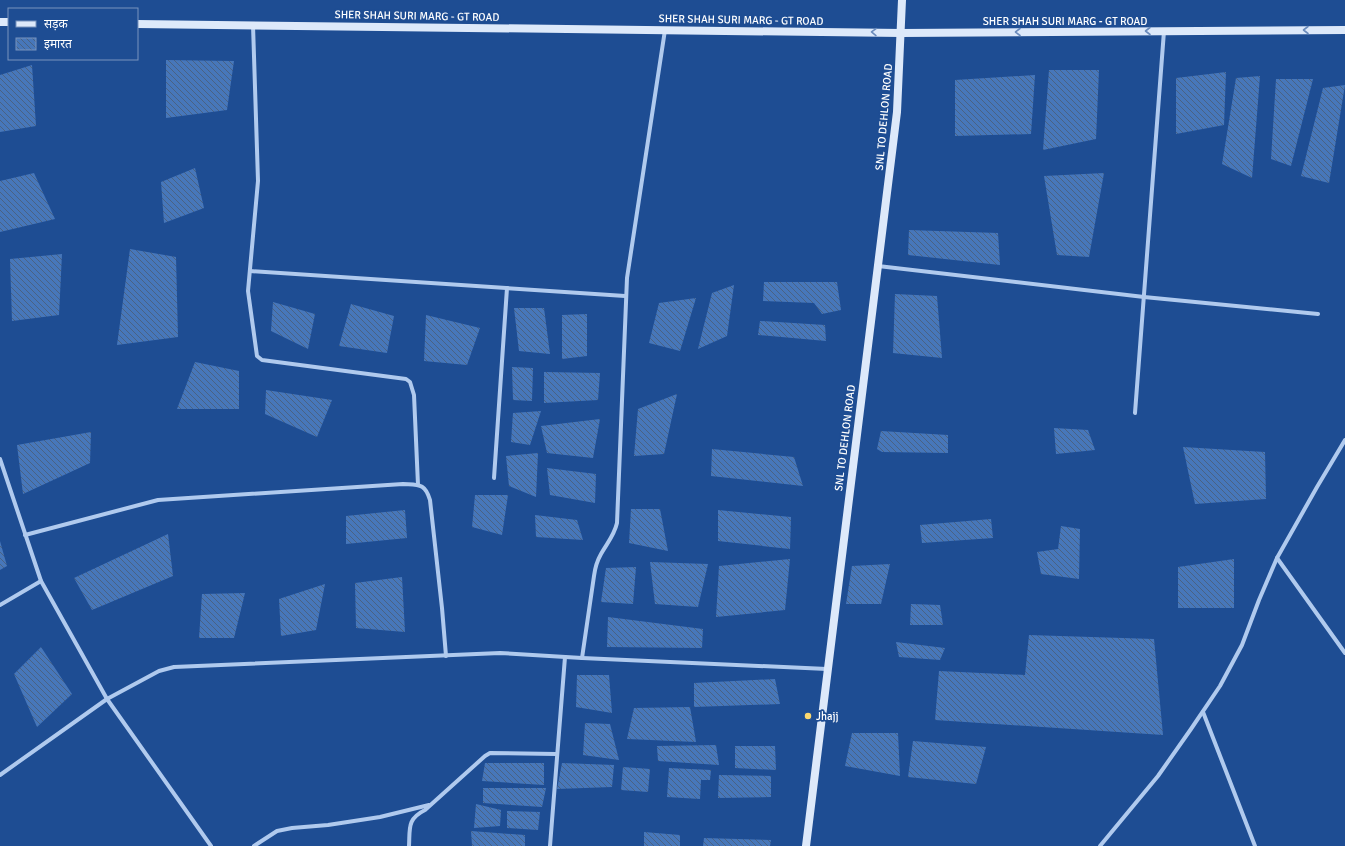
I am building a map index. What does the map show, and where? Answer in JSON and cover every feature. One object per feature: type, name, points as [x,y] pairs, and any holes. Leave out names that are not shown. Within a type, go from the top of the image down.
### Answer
[{"type":"street","name":"SNL TO DEHLON ROAD","points":[[806,846],[897,112],[902,33],[902,0]]},
{"type":"street","name":"SHER SHAH SURI MARG - GT ROAD","points":[[138,24],[902,33],[1345,30]]},
{"type":"street","points":[[253,25],[258,181],[248,291],[256,353],[259,359],[406,379],[410,382],[414,394],[418,485]]},
{"type":"street","points":[[582,658],[597,563],[614,532],[617,523],[625,296],[665,30]]},
{"type":"street","points":[[1135,413],[1164,31]]},
{"type":"street","points":[[878,266],[1144,297],[1318,314]]},
{"type":"street","points":[[250,271],[625,296]]},
{"type":"street","points":[[494,478],[507,288]]},
{"type":"street","points":[[1100,846],[1158,776],[1220,686],[1242,646],[1259,600],[1277,558],[1316,487],[1345,440]]},
{"type":"street","points":[[0,459],[41,581],[107,699],[211,846]]},
{"type":"street","points":[[25,535],[158,500],[403,484],[418,485],[426,490],[430,500],[446,656]]},
{"type":"street","points":[[1277,558],[1345,653]]},
{"type":"street","points":[[0,605],[41,581]]},
{"type":"street","points":[[0,775],[107,699],[159,671],[174,667],[500,653],[827,669]]},
{"type":"street","points":[[550,846],[556,754],[565,657]]},
{"type":"street","points":[[1203,712],[1255,846]]},
{"type":"street","points":[[409,846],[412,819],[416,814],[429,805],[479,760],[490,753],[556,754]]},
{"type":"street","points":[[254,846],[277,832],[292,828],[328,825],[380,817],[429,805]]},
{"type":"building","points":[[166,60],[234,61],[227,110],[166,118]]},
{"type":"building","points":[[32,65],[36,126],[0,132],[0,75]]},
{"type":"building","points":[[1049,70],[1099,70],[1096,139],[1043,150]]},
{"type":"building","points":[[1226,72],[1224,125],[1176,134],[1176,78]]},
{"type":"building","points":[[1035,75],[1031,134],[955,136],[955,80]]},
{"type":"building","points":[[1260,76],[1252,178],[1222,164],[1236,78]]},
{"type":"building","points":[[1276,79],[1313,79],[1291,166],[1271,159]]},
{"type":"building","points":[[1345,85],[1329,183],[1301,176],[1323,88]]},
{"type":"building","points":[[195,168],[204,208],[164,223],[161,182]]},
{"type":"building","points":[[34,173],[55,219],[0,232],[0,181]]},
{"type":"building","points":[[1104,173],[1089,257],[1057,255],[1044,176]]},
{"type":"building","points":[[909,230],[998,233],[1000,265],[908,255]]},
{"type":"building","points":[[130,249],[176,257],[178,337],[117,345]]},
{"type":"building","points":[[62,254],[59,315],[12,321],[10,259]]},
{"type":"building","points":[[764,282],[837,282],[841,310],[822,314],[814,303],[763,301]]},
{"type":"building","points":[[734,285],[727,336],[698,349],[712,293]]},
{"type":"building","points":[[895,294],[937,296],[942,358],[893,353]]},
{"type":"building","points":[[696,298],[680,351],[649,343],[659,303]]},
{"type":"building","points":[[273,302],[315,314],[308,349],[271,331]]},
{"type":"building","points":[[351,304],[394,316],[387,353],[339,346]]},
{"type":"building","points":[[514,308],[544,308],[550,354],[519,351]]},
{"type":"building","points":[[587,314],[587,356],[562,359],[562,315]]},
{"type":"building","points":[[426,315],[480,328],[467,365],[424,361]]},
{"type":"building","points":[[760,321],[825,325],[826,341],[758,335]]},
{"type":"building","points":[[195,362],[239,371],[239,409],[177,409]]},
{"type":"building","points":[[512,367],[533,368],[532,401],[513,400]]},
{"type":"building","points":[[544,372],[600,373],[598,400],[544,403]]},
{"type":"building","points":[[266,390],[332,400],[317,437],[265,414]]},
{"type":"building","points":[[677,394],[664,454],[634,456],[638,409]]},
{"type":"building","points":[[541,411],[530,445],[511,442],[513,413]]},
{"type":"building","points":[[600,419],[593,458],[547,453],[541,426]]},
{"type":"building","points":[[1054,428],[1088,430],[1095,450],[1056,454]]},
{"type":"building","points":[[881,431],[948,435],[948,453],[882,452],[877,449]]},
{"type":"building","points":[[91,432],[90,463],[23,494],[17,445]]},
{"type":"building","points":[[1183,447],[1265,452],[1266,499],[1195,504]]},
{"type":"building","points":[[712,449],[794,457],[803,486],[711,476]]},
{"type":"building","points":[[538,453],[536,497],[509,486],[506,456]]},
{"type":"building","points":[[547,468],[596,474],[595,503],[550,495]]},
{"type":"building","points":[[475,495],[508,495],[502,535],[472,527]]},
{"type":"building","points":[[631,509],[660,509],[668,551],[629,543]]},
{"type":"building","points":[[405,510],[407,538],[346,544],[346,516]]},
{"type":"building","points":[[718,510],[791,517],[790,549],[718,541]]},
{"type":"building","points":[[535,515],[577,520],[583,540],[536,537]]},
{"type":"building","points":[[991,519],[993,538],[922,543],[920,525]]},
{"type":"building","points":[[1061,526],[1080,529],[1079,579],[1041,574],[1037,552],[1058,549]]},
{"type":"building","points":[[168,534],[173,576],[92,610],[74,578]]},
{"type":"building","points":[[0,541],[7,566],[0,570]]},
{"type":"building","points":[[790,559],[785,610],[716,617],[719,566]]},
{"type":"building","points":[[1234,559],[1234,608],[1178,608],[1178,567]]},
{"type":"building","points":[[650,562],[708,564],[698,607],[655,604]]},
{"type":"building","points":[[890,564],[881,604],[846,604],[852,566]]},
{"type":"building","points":[[636,567],[633,604],[601,602],[606,568]]},
{"type":"building","points":[[402,577],[405,632],[356,628],[355,583]]},
{"type":"building","points":[[325,584],[316,630],[281,636],[279,599]]},
{"type":"building","points":[[245,593],[234,638],[199,638],[202,594]]},
{"type":"building","points":[[911,604],[940,605],[943,625],[910,625]]},
{"type":"building","points":[[608,617],[703,629],[702,648],[607,647]]},
{"type":"building","points":[[1029,635],[1154,639],[1163,735],[935,720],[939,671],[1025,675]]},
{"type":"building","points":[[896,642],[945,648],[940,660],[899,657]]},
{"type":"building","points":[[41,647],[72,694],[37,727],[14,674]]},
{"type":"building","points":[[577,675],[609,675],[612,713],[576,707]]},
{"type":"building","points":[[775,679],[780,704],[694,707],[694,683]]},
{"type":"building","points":[[690,707],[696,742],[627,739],[634,708]]},
{"type":"building","points":[[585,723],[610,724],[619,760],[583,755]]},
{"type":"building","points":[[852,733],[898,733],[900,776],[845,766]]},
{"type":"building","points":[[913,741],[986,747],[976,784],[908,777]]},
{"type":"building","points":[[716,745],[719,765],[658,761],[657,746]]},
{"type":"building","points":[[735,746],[775,746],[776,770],[735,768]]},
{"type":"building","points":[[485,763],[544,763],[544,785],[482,781]]},
{"type":"building","points":[[562,763],[614,765],[612,787],[557,789]]},
{"type":"building","points":[[623,767],[650,769],[648,792],[621,790]]},
{"type":"building","points":[[669,768],[711,770],[710,780],[701,780],[700,799],[667,797]]},
{"type":"building","points":[[719,775],[771,776],[771,797],[718,798]]},
{"type":"building","points":[[483,788],[546,788],[542,807],[483,803]]},
{"type":"building","points":[[476,804],[501,810],[500,826],[474,828]]},
{"type":"building","points":[[507,811],[540,812],[538,830],[507,828]]},
{"type":"building","points":[[471,831],[525,835],[525,846],[472,846]]},
{"type":"building","points":[[644,832],[680,835],[680,846],[644,846]]},
{"type":"building","points":[[704,838],[771,840],[770,846],[703,846]]},
{"type":"place","name":"Jhajj","points":[[808,716]]}]
